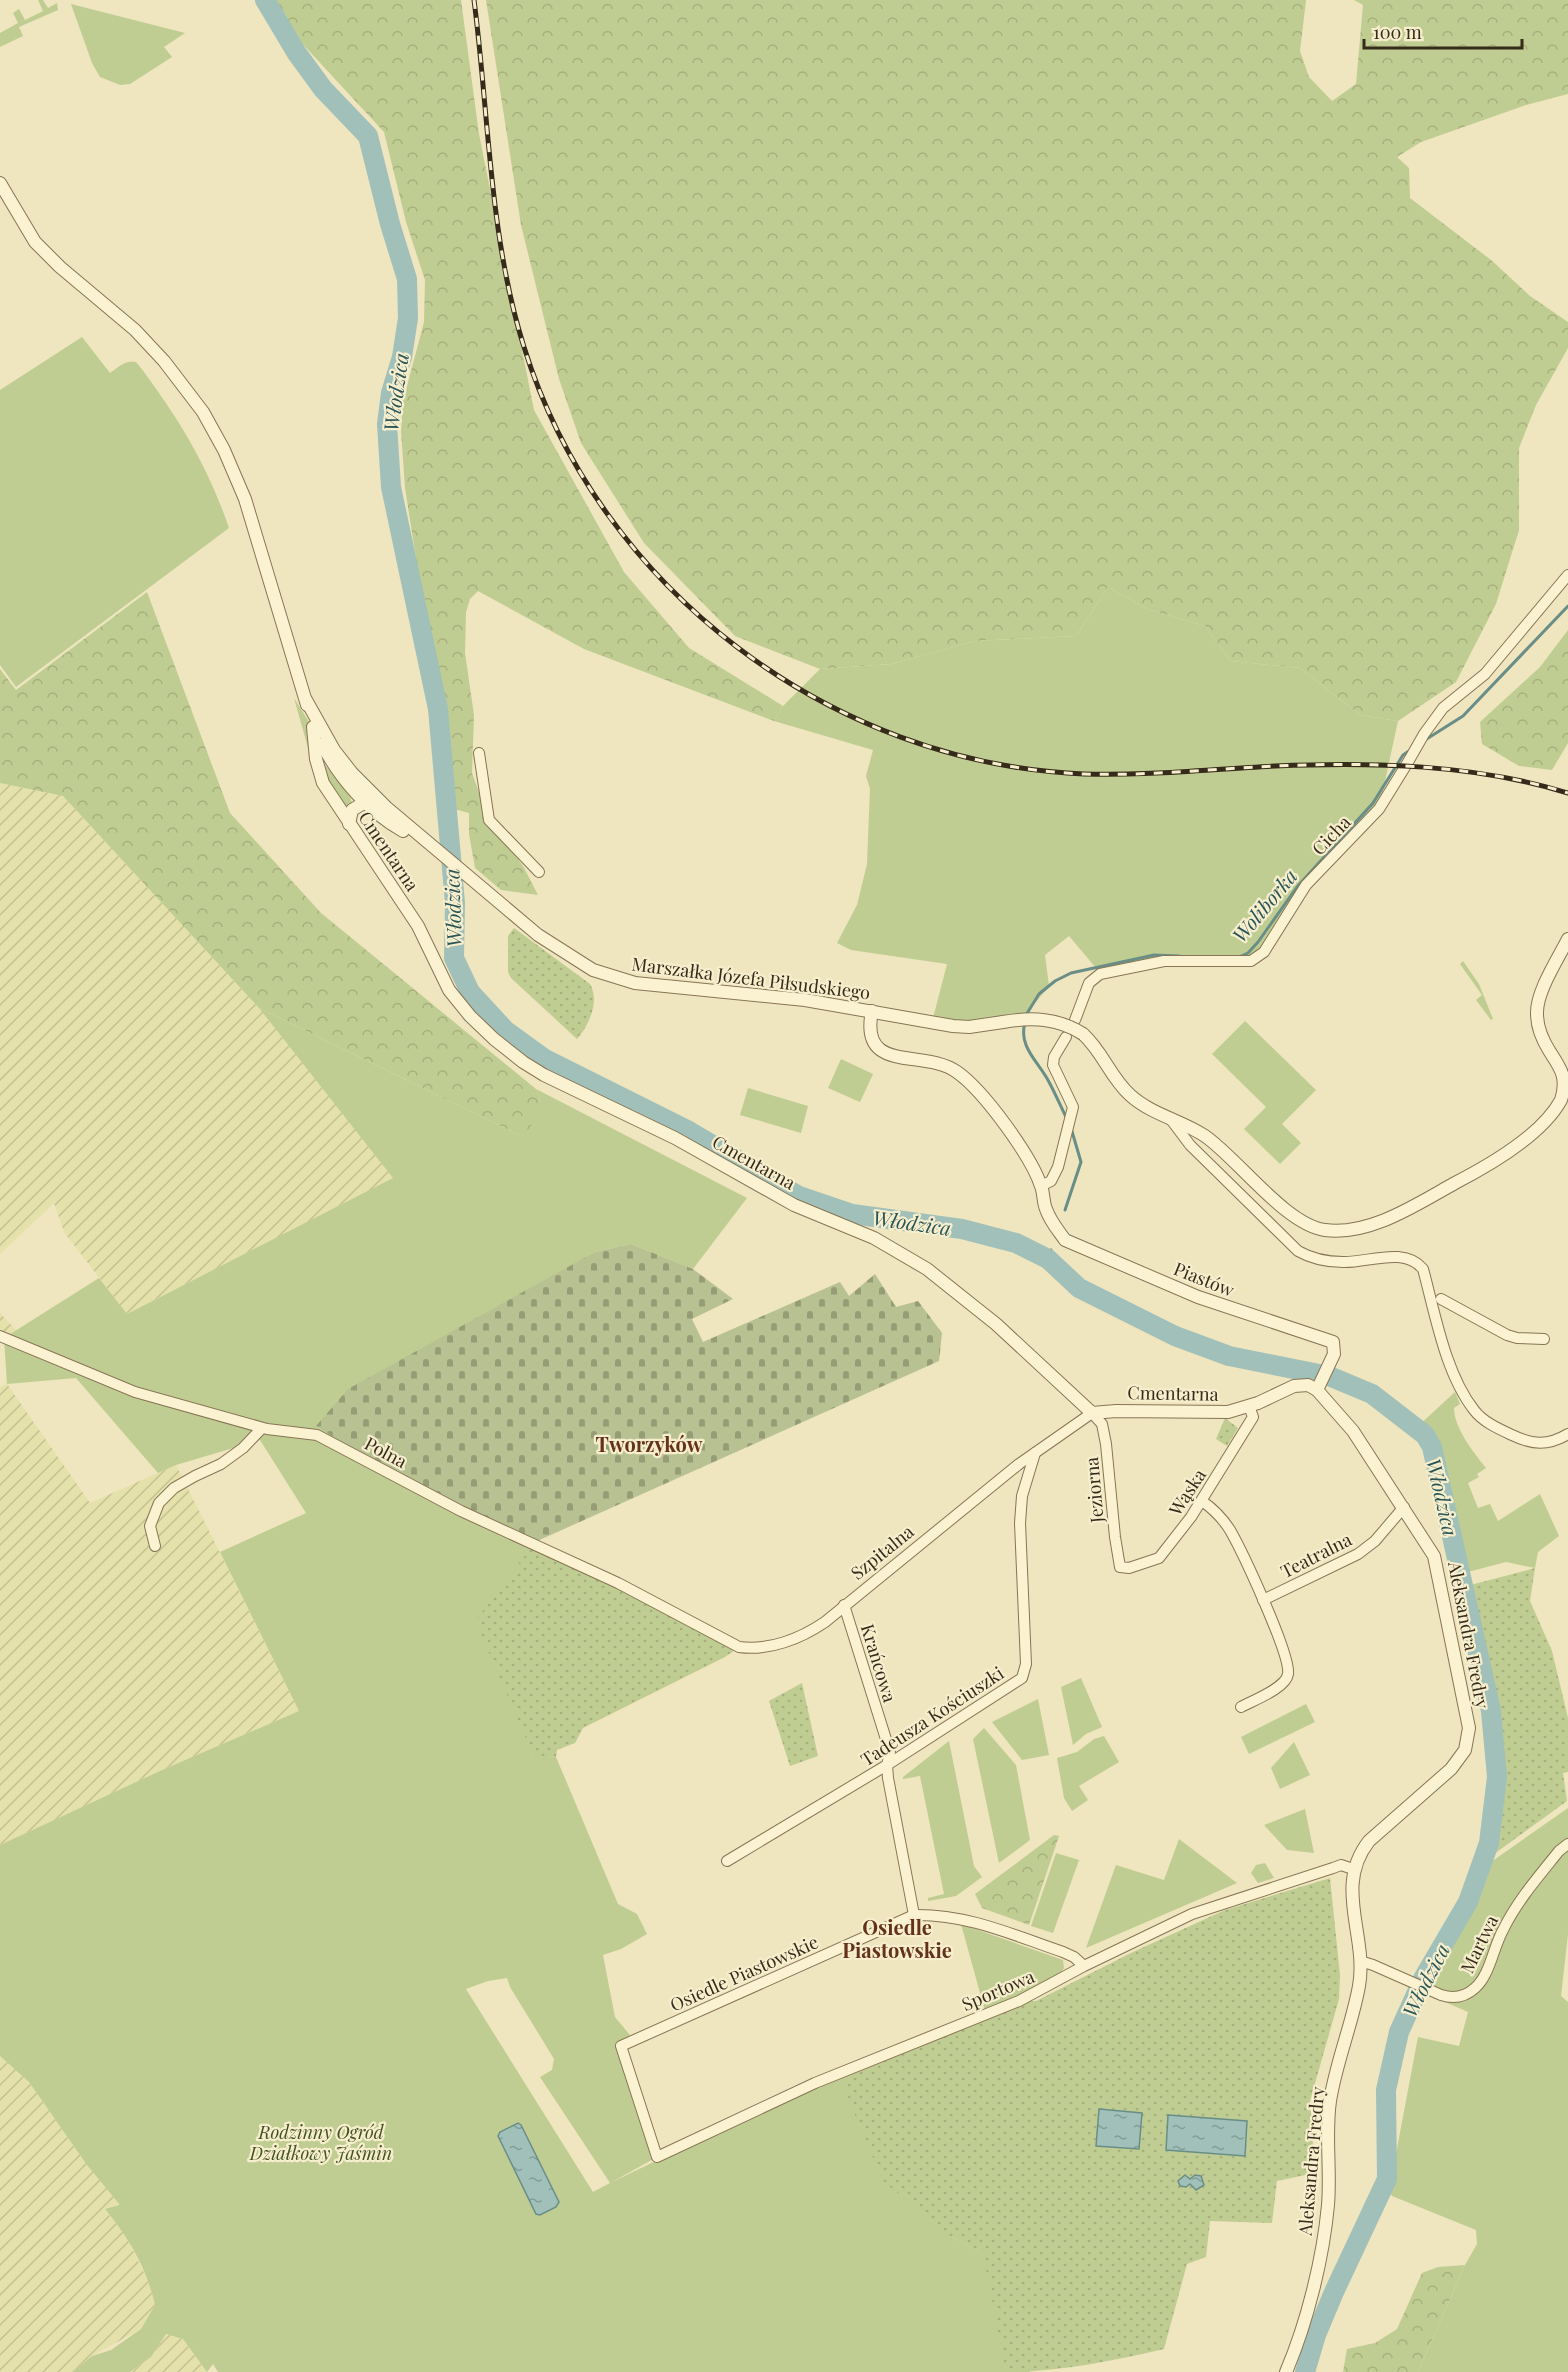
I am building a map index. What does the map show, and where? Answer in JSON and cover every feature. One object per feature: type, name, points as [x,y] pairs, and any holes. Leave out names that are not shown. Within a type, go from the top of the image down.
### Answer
[{"type":"street","points":[[0,183],[35,242],[60,267],[135,330],[164,361],[202,411],[224,450],[245,499],[313,727],[334,767],[349,785],[396,827],[425,843]]},
{"type":"street","name":"Cicha","points":[[1039,1182],[1051,1181],[1058,1167],[1073,1107],[1053,1065],[1054,1057],[1067,1036],[1089,983],[1100,974],[1164,960],[1251,961],[1264,952],[1306,885],[1378,809],[1408,762],[1413,750],[1443,708],[1485,674],[1568,575]]},
{"type":"street","points":[[306,700],[334,750],[345,764],[425,843]]},
{"type":"street","name":"Cmentarna","points":[[313,727],[318,770],[323,783],[348,824],[418,926],[449,990],[470,1016],[501,1045],[544,1075],[675,1138],[794,1205],[874,1238],[927,1269],[996,1324],[1092,1413],[1116,1410],[1228,1412],[1249,1406],[1294,1386],[1319,1387]]},
{"type":"street","points":[[479,753],[489,820],[539,872]]},
{"type":"street","points":[[348,824],[352,810],[368,803],[378,805],[392,818],[406,826]]},
{"type":"street","name":"Marszałka Józefa Piłsudskiego","points":[[425,843],[566,955],[593,970],[621,981],[805,999],[952,1026],[1038,1018],[1067,1025],[1083,1034],[1100,1051],[1116,1079],[1130,1096],[1172,1121]]},
{"type":"street","points":[[1172,1121],[1204,1136],[1285,1209],[1308,1225],[1325,1230],[1345,1230],[1376,1223],[1466,1178],[1526,1139],[1550,1116],[1562,1099],[1568,1081],[1540,1033],[1537,1013],[1539,998],[1568,939]]},
{"type":"street","points":[[872,1011],[870,1032],[879,1050],[887,1055],[939,1062],[957,1072],[974,1088],[1005,1125],[1039,1182]]},
{"type":"street","points":[[1172,1121],[1180,1135],[1298,1251],[1307,1256],[1344,1262],[1395,1257],[1410,1258],[1417,1262],[1423,1269],[1450,1365],[1474,1410],[1492,1425],[1527,1441],[1553,1442],[1568,1434]]},
{"type":"street","name":"Piastów","points":[[1039,1182],[1045,1208],[1051,1221],[1065,1240],[1198,1297],[1333,1342],[1334,1353],[1319,1387]]},
{"type":"street","points":[[1441,1299],[1507,1335],[1517,1338],[1544,1339]]},
{"type":"street","name":"Polna","points":[[0,1336],[135,1392],[262,1428],[317,1435],[460,1511],[618,1583],[739,1647]]},
{"type":"street","name":"Aleksandra Fredry","points":[[1286,2372],[1300,2338],[1321,2252],[1328,2204],[1327,2150],[1330,2100],[1360,1984],[1360,1961],[1351,1884],[1353,1869],[1359,1854],[1369,1841],[1451,1769],[1464,1750],[1469,1728],[1434,1556],[1353,1431],[1319,1387]]},
{"type":"street","name":"Wąska","points":[[1120,1567],[1130,1568],[1160,1558],[1202,1501],[1253,1417],[1249,1406]]},
{"type":"street","points":[[1035,1453],[1092,1413]]},
{"type":"street","name":"Jeziorna","points":[[1092,1413],[1102,1424],[1106,1444],[1114,1537],[1120,1567]]},
{"type":"street","points":[[155,1546],[150,1526],[159,1503],[174,1488],[221,1464],[243,1448],[262,1428]]},
{"type":"street","name":"Szpitalna","points":[[739,1647],[751,1649],[772,1646],[800,1636],[825,1622],[922,1541],[1035,1453]]},
{"type":"street","name":"Tadeusza Kościuszki","points":[[727,1860],[887,1765],[1022,1678],[1026,1664],[1020,1523],[1022,1496],[1035,1453]]},
{"type":"street","points":[[1202,1501],[1229,1528],[1263,1600],[1288,1662],[1288,1676],[1281,1686],[1241,1707]]},
{"type":"street","name":"Teatralna","points":[[1263,1600],[1358,1554],[1375,1541],[1404,1507]]},
{"type":"street","name":"Krańcowa","points":[[844,1605],[890,1752],[887,1765]]},
{"type":"street","points":[[887,1765],[914,1915]]},
{"type":"street","name":"Martwa","points":[[1360,1961],[1437,1994],[1450,1998],[1464,1995],[1476,1987],[1486,1972],[1503,1928],[1515,1909],[1553,1858],[1568,1844]]},
{"type":"street","name":"Sportowa","points":[[621,2046],[657,2157],[815,2083],[1020,2001],[1084,1966],[1192,1914],[1341,1865],[1353,1869]]},
{"type":"street","name":"Osiedle Piastowskie","points":[[621,2046],[914,1915],[937,1915],[979,1922],[1063,1952],[1074,1957],[1084,1966]]},
{"type":"shaded area","points":[[0,783],[63,796],[259,1008],[394,1178],[127,1314],[64,1232],[54,1203],[0,1254]]},
{"type":"shaded area","points":[[0,1313],[17,1331],[4,1338],[0,1336]]},
{"type":"shaded area","points":[[7,1384],[90,1503],[176,1465],[299,1711],[162,1770],[0,1845],[0,1387]]},
{"type":"shaded area","points":[[0,2056],[29,2082],[87,2165],[121,2206],[105,2210],[125,2234],[150,2285],[155,2305],[141,2329],[92,2356],[72,2372],[0,2372]]},
{"type":"shaded area","points":[[166,2334],[183,2339],[207,2372],[130,2372],[151,2357]]},
{"type":"green space","points":[[38,0],[43,0],[48,8],[57,3],[58,10],[19,27],[23,36],[0,47],[0,33],[18,23],[13,13],[19,9],[25,20],[43,11]]},
{"type":"green space","points":[[274,0],[461,0],[479,134],[534,410],[624,572],[689,648],[783,706],[774,721],[584,649],[478,591],[470,599],[466,612],[465,653],[474,715],[472,773],[489,820],[523,866],[538,895],[501,890],[475,868],[469,834],[469,813],[454,809],[447,708],[417,565],[405,488],[401,431],[403,401],[424,322],[425,280],[406,222],[384,132],[298,39]]},
{"type":"green space","points":[[486,0],[1306,0],[1300,51],[1309,77],[1332,101],[1356,84],[1363,5],[1354,0],[1568,0],[1568,94],[1526,105],[1421,142],[1397,157],[1409,168],[1410,198],[1491,260],[1530,296],[1568,322],[1568,348],[1536,405],[1519,448],[1519,530],[1496,604],[1456,682],[1398,721],[1360,715],[1300,668],[1231,661],[1205,626],[1147,609],[1108,587],[1076,636],[975,641],[892,664],[820,669],[735,636],[644,543],[581,443],[559,379],[521,225]]},
{"type":"green space","points":[[71,4],[185,33],[164,47],[172,57],[130,84],[120,85],[100,77],[92,63]]},
{"type":"green space","points":[[82,337],[110,373],[128,362],[136,362],[144,372],[193,447],[212,485],[229,528],[16,687],[0,665],[0,390]]},
{"type":"green space","points":[[1108,587],[1147,609],[1205,626],[1231,661],[1300,668],[1360,715],[1398,721],[1379,809],[1306,885],[1251,961],[1096,968],[1069,936],[1045,955],[1049,986],[1027,1013],[1003,1022],[932,1022],[947,964],[851,950],[837,943],[857,905],[867,864],[870,789],[866,776],[873,750],[774,721],[783,706],[820,669],[892,664],[975,641],[1076,636]]},
{"type":"green space","points":[[147,592],[230,813],[321,913],[536,1089],[541,1102],[530,1128],[519,1135],[259,1008],[63,796],[0,783],[0,669],[16,690]]},
{"type":"green space","points":[[1568,630],[1568,743],[1552,770],[1519,766],[1482,744],[1480,722],[1540,667]]},
{"type":"green space","points":[[294,698],[309,722],[310,755]]},
{"type":"green space","points":[[322,761],[350,797],[352,803],[347,809],[326,782]]},
{"type":"green space","points":[[514,928],[590,984],[594,998],[592,1013],[577,1039],[511,978],[508,972],[508,936]]},
{"type":"green space","points":[[1463,961],[1479,984],[1493,1019],[1491,1020],[1476,1000],[1482,995],[1460,964]]},
{"type":"green space","name":"Rodzinny Ogród Działkowy Jaśmin","points":[[259,1008],[519,1135],[541,1102],[536,1089],[747,1198],[693,1269],[631,1244],[595,1252],[582,1260],[369,1459],[535,1542],[532,1754],[556,1757],[618,1904],[637,1914],[647,1934],[621,1949],[603,1955],[615,2017],[634,2040],[621,2046],[657,2157],[612,2182],[843,2071],[950,2236],[989,2256],[1030,2372],[218,2372],[213,2364],[207,2372],[183,2339],[166,2334],[151,2357],[130,2372],[72,2372],[92,2356],[111,2350],[141,2329],[155,2305],[136,2254],[105,2209],[120,2205],[87,2165],[29,2082],[0,2056],[0,1845],[162,1770],[299,1711],[220,1552],[306,1513],[260,1440],[176,1465],[158,1473],[76,1378],[7,1384],[4,1338],[99,1278],[127,1314],[393,1178]],"holes":[[[507,1978],[510,1987],[554,2059],[552,2070],[540,2077],[610,2183],[593,2192],[466,1989],[488,1981]]]},
{"type":"green space","points":[[1245,1021],[1316,1090],[1282,1124],[1301,1143],[1280,1164],[1244,1129],[1266,1107],[1212,1054]]},
{"type":"green space","points":[[841,1059],[873,1074],[860,1102],[828,1088]]},
{"type":"green space","points":[[748,1088],[808,1106],[801,1133],[740,1115]]},
{"type":"green space","points":[[631,1244],[693,1269],[733,1299],[692,1319],[703,1342],[840,1282],[849,1296],[875,1274],[896,1307],[918,1301],[942,1333],[939,1361],[535,1542],[369,1459],[316,1426],[348,1389],[595,1252]]},
{"type":"green space","points":[[1455,1392],[1460,1404],[1454,1408],[1457,1424],[1486,1468],[1477,1474],[1479,1477],[1468,1483],[1478,1508],[1490,1504],[1498,1521],[1540,1494],[1559,1536],[1538,1552],[1535,1568],[1506,1562],[1468,1572],[1485,1629],[1505,1783],[1491,1862],[1568,1808],[1568,1934],[1561,1996],[1568,2002],[1568,2372],[1418,2372],[1465,2265],[1477,2244],[1476,2230],[1392,2196],[1389,2191],[1418,2037],[1459,2046],[1468,2012],[1420,1991],[1424,1977],[1468,1902],[1489,1843],[1497,1777],[1491,1711],[1432,1447],[1425,1435],[1416,1428]]},
{"type":"green space","points":[[1225,1418],[1238,1428],[1227,1446],[1216,1439]]},
{"type":"green space","points":[[535,1542],[739,1647],[725,1657],[583,1728],[575,1743],[557,1750],[556,1757],[533,1755],[475,1621]]},
{"type":"green space","points":[[1535,1568],[1530,1601],[1552,1651],[1568,1718],[1568,1772],[1563,1773],[1567,1801],[1490,1857],[1497,1777],[1491,1711],[1463,1587]]},
{"type":"green space","points":[[1081,1678],[1102,1727],[1086,1734],[1073,1745],[1061,1687]]},
{"type":"green space","points":[[802,1683],[818,1756],[790,1766],[769,1701]]},
{"type":"green space","points":[[1038,1699],[1049,1755],[1022,1760],[992,1722]]},
{"type":"green space","points":[[1306,1704],[1315,1722],[1249,1754],[1241,1737]]},
{"type":"green space","points":[[984,1728],[1016,1765],[1030,1840],[999,1863],[973,1739]]},
{"type":"green space","points":[[1104,1736],[1119,1762],[1079,1786],[1088,1800],[1072,1811],[1064,1798],[1057,1758],[1077,1752],[1094,1739]]},
{"type":"green space","points":[[949,1741],[974,1866],[982,1877],[956,1896],[928,1901],[928,1898],[944,1894],[920,1776],[903,1779],[903,1777]]},
{"type":"green space","points":[[1294,1742],[1310,1775],[1280,1789],[1271,1768]]},
{"type":"green space","points":[[1305,1809],[1314,1853],[1287,1850],[1264,1825]]},
{"type":"green space","points":[[1054,1835],[1059,1836],[1029,1925],[982,1908],[975,1894]]},
{"type":"green space","points":[[1179,1839],[1237,1883],[1086,1948],[1116,1865],[1164,1880]]},
{"type":"green space","points":[[1056,1853],[1079,1860],[1053,1933],[1031,1926]]},
{"type":"green space","points":[[1265,1863],[1274,1878],[1258,1883],[1251,1873],[1256,1865]]},
{"type":"green space","points":[[1330,1878],[1340,1975],[1339,1999],[1310,2101],[1315,2173],[1277,2181],[1272,2223],[1210,2221],[1206,2257],[1187,2264],[1164,2349],[1066,2368],[1006,2372],[983,2253],[950,2236],[883,2181],[849,2101],[843,2071],[1019,2001],[1036,2001],[1133,1952],[1225,1910]]},
{"type":"green space","points":[[961,1924],[1063,1960],[1064,1968],[1056,1980],[985,2011]]},
{"type":"green space","points":[[1465,2265],[1418,2372],[1343,2372],[1347,2349],[1375,2343],[1397,2329],[1422,2273],[1438,2267]]},
{"type":"water","points":[[1099,2109],[1142,2113],[1139,2149],[1096,2146]]},
{"type":"water","points":[[1168,2115],[1247,2121],[1245,2156],[1166,2150]]},
{"type":"water","points":[[518,2123],[559,2202],[556,2207],[540,2215],[536,2214],[498,2136],[500,2132]]},
{"type":"water","points":[[1185,2175],[1190,2179],[1195,2175],[1201,2176],[1204,2185],[1196,2190],[1190,2184],[1186,2187],[1180,2186],[1178,2181]]},
{"type":"waterway","name":"Włodzica","points":[[265,0],[296,52],[323,89],[368,136],[390,224],[407,279],[408,318],[402,357],[391,393],[387,424],[391,487],[438,709],[455,903],[454,958],[470,992],[505,1030],[545,1059],[689,1131],[799,1196],[852,1214],[962,1229],[1016,1243],[1048,1259],[1079,1288],[1175,1336],[1229,1356],[1329,1376],[1372,1394],[1425,1435],[1432,1447],[1491,1711],[1497,1777],[1489,1843],[1468,1902],[1424,1977],[1399,2032],[1386,2090],[1387,2179],[1334,2292],[1316,2335],[1305,2372]]},
{"type":"waterway","name":"Woliborka","points":[[1425,740],[1463,716],[1568,606]]},
{"type":"waterway","name":"Woliborka","points":[[1239,957],[1248,953],[1258,942],[1297,887],[1373,803],[1403,755],[1409,751]]},
{"type":"waterway","name":"Woliborka","points":[[1026,1015],[1039,994],[1055,981],[1071,973],[1154,955],[1179,956]]},
{"type":"waterway","name":"Woliborka","points":[[1025,1022],[1024,1039],[1030,1054],[1049,1082],[1066,1117]]},
{"type":"waterway","name":"Woliborka","points":[[1065,1210],[1081,1162],[1071,1128]]},
{"type":"waterway","name":"Woliborka","points":[[1048,1259],[1051,1250]]},
{"type":"railway","points":[[474,0],[497,219],[512,305],[524,347],[559,434],[608,514],[668,586],[738,648],[816,698],[901,737],[991,763],[1084,774],[1156,773],[1275,766],[1386,765],[1496,776],[1568,793]]},
{"type":"district","name":"Tworzyków","points":[[649,1443]]},
{"type":"district","name":"Osiedle Piastowskie","points":[[897,1938]]}]
